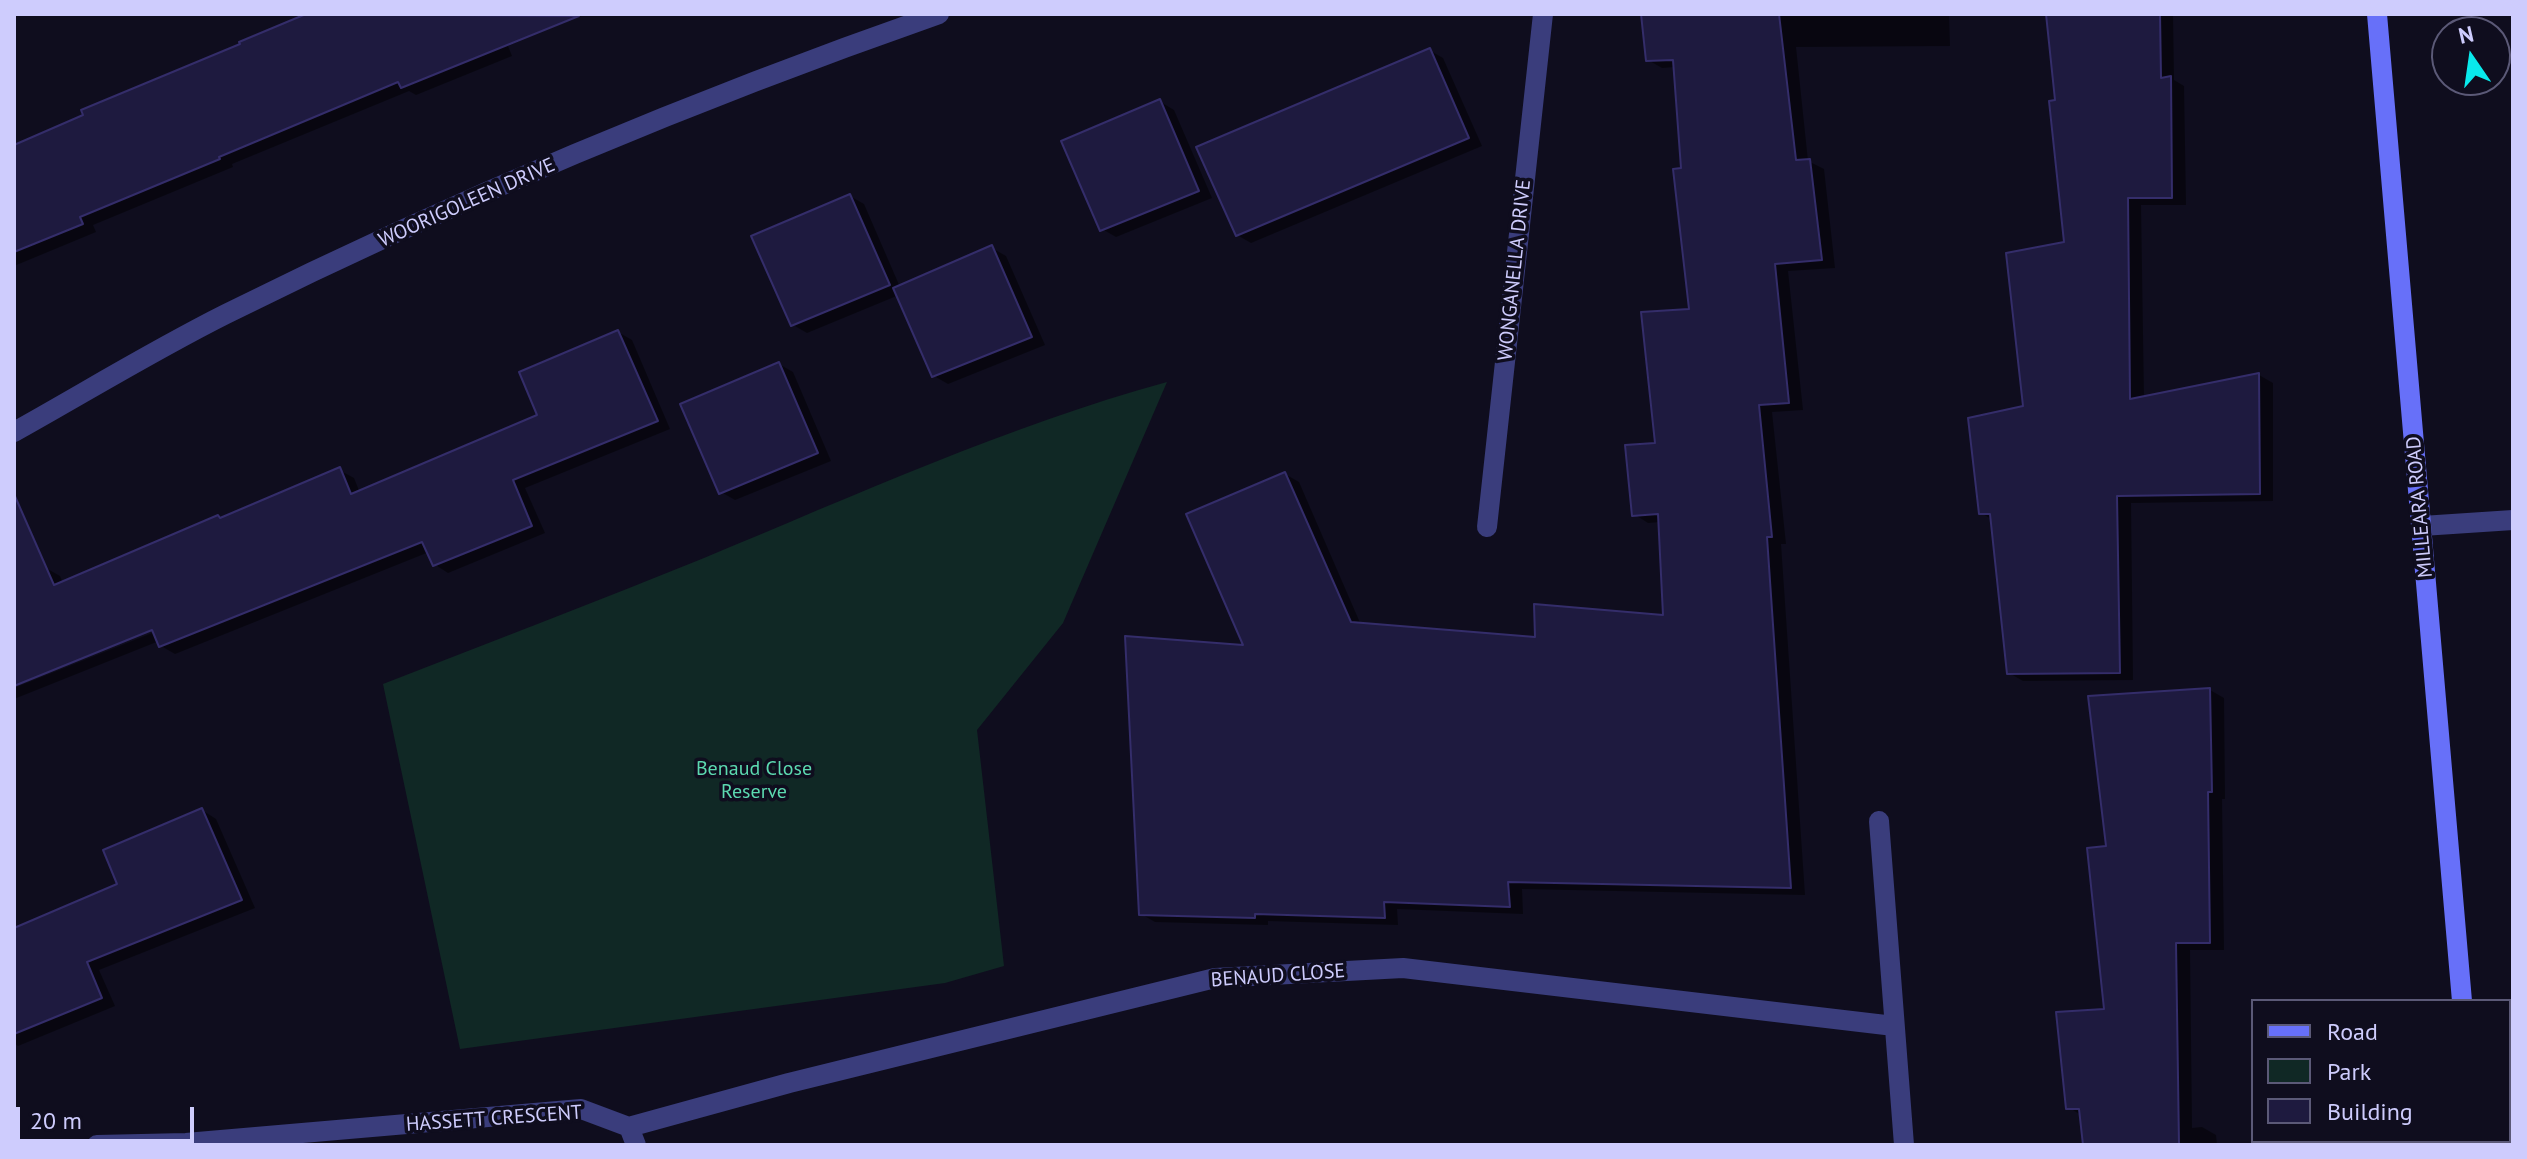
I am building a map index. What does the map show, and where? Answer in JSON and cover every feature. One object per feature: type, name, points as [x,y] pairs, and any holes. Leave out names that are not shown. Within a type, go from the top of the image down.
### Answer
[{"type":"main road","name":"MILLEARA ROAD","points":[[2377,14],[2462,999]]},
{"type":"street","name":"WOORIGOLEEN DRIVE","points":[[14,432],[224,315],[507,183],[798,64],[939,14]]},
{"type":"street","name":"WONGANELLA DRIVE","points":[[1487,527],[1543,14]]},
{"type":"street","points":[[2422,526],[2513,520]]},
{"type":"street","points":[[1879,821],[1904,1145]]},
{"type":"street","name":"BENAUD CLOSE","points":[[633,1136],[789,1083],[1215,978],[1403,968],[1894,1026]]},
{"type":"street","name":"HASSETT CRESCENT","points":[[97,1145],[186,1143],[581,1109],[633,1136]]},
{"type":"green space","name":"Benaud Close Reserve","points":[[1167,382],[1063,623],[977,730],[1004,966],[945,983],[460,1049],[383,684],[664,574],[990,440]]},
{"type":"building","points":[[306,14],[579,16],[401,88],[398,82],[80,217],[83,224],[14,252],[14,145],[83,115],[81,110]]},
{"type":"building","points":[[1641,14],[1779,14],[1796,160],[1810,159],[1822,260],[1775,264],[1789,403],[1759,405],[1772,537],[1767,537],[1791,888],[1508,882],[1510,907],[1384,902],[1385,918],[1255,914],[1255,918],[1139,915],[1125,636],[1243,645],[1186,514],[1285,472],[1351,622],[1535,637],[1534,604],[1663,615],[1658,514],[1632,516],[1625,445],[1655,443],[1641,312],[1689,309],[1673,169],[1681,168],[1673,60],[1646,61]]},
{"type":"building","points":[[2046,14],[2160,14],[2161,78],[2171,76],[2172,198],[2128,198],[2130,399],[2259,373],[2260,494],[2117,496],[2120,673],[2007,674],[1990,514],[1979,514],[1968,418],[2023,406],[2006,253],[2064,242],[2049,101],[2055,100]]},
{"type":"building","points":[[1430,48],[1469,138],[1236,236],[1196,147]]},
{"type":"building","points":[[1160,99],[1199,191],[1100,231],[1061,141]]},
{"type":"building","points":[[850,194],[890,285],[791,326],[751,236]]},
{"type":"building","points":[[992,245],[1032,337],[932,377],[893,288]]},
{"type":"building","points":[[618,330],[658,421],[513,480],[532,526],[433,566],[422,542],[159,647],[152,630],[14,686],[14,494],[54,585],[340,467],[351,494],[537,415],[519,372]]},
{"type":"building","points":[[779,362],[818,453],[719,494],[680,404]]},
{"type":"building","points":[[2210,688],[2210,943],[2176,943],[2179,1145],[2083,1145],[2079,1109],[2066,1109],[2056,1012],[2104,1009],[2087,848],[2106,846],[2088,696]]},
{"type":"building","points":[[202,808],[242,900],[87,962],[102,998],[14,1034],[14,928],[117,884],[103,850]]}]
